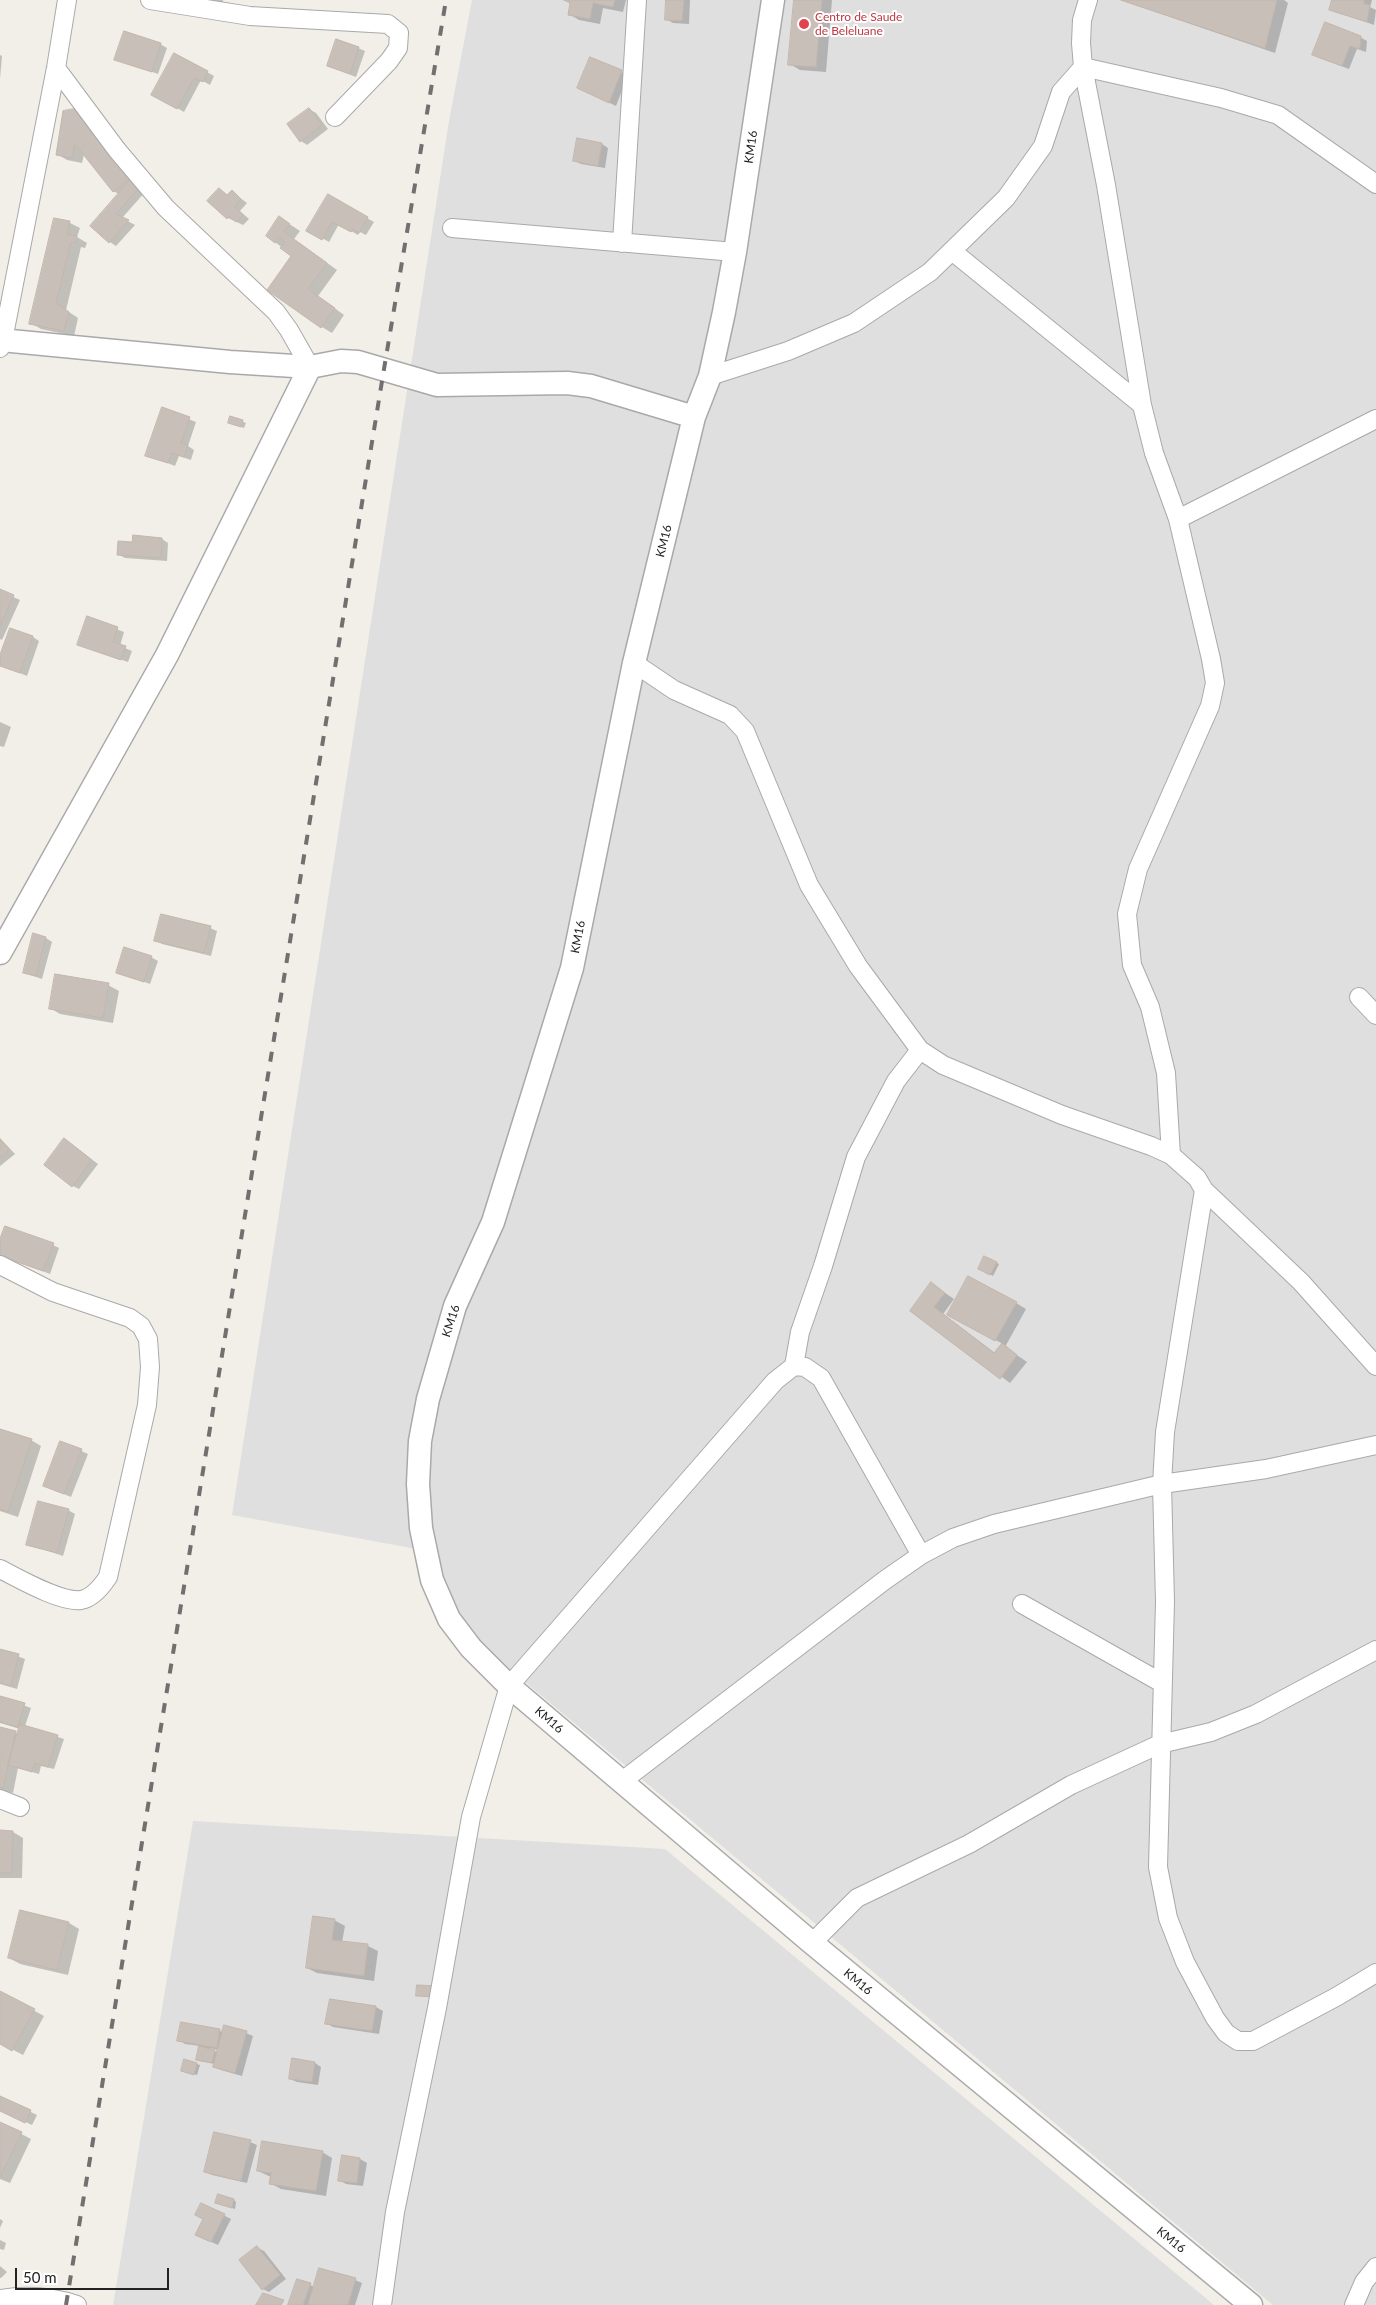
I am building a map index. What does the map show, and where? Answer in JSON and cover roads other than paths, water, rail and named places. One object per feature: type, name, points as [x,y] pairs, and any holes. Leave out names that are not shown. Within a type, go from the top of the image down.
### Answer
[{"type":"street","points":[[67,0],[56,68],[1,343],[310,367],[341,361],[358,362],[438,385],[567,383],[591,386],[694,417]]},
{"type":"street","points":[[150,0],[250,16],[388,24],[393,26],[399,33],[398,48],[389,61],[335,118]]},
{"type":"street","points":[[622,243],[637,0]]},
{"type":"street","name":"KM16","points":[[773,0],[736,252],[710,376],[694,417],[634,663],[572,968],[493,1222],[455,1306],[428,1399],[420,1441],[418,1484],[421,1528],[432,1580],[449,1619],[471,1648],[509,1686],[812,1943],[1251,2305]]},
{"type":"street","points":[[1088,0],[1082,20],[1083,67],[1106,185],[1142,405],[1154,453],[1178,519],[1215,683],[1210,706],[1138,869],[1126,914],[1132,966],[1150,1007],[1166,1073],[1171,1156]]},
{"type":"street","points":[[1083,67],[1221,98],[1278,115],[1376,184]]},
{"type":"street","points":[[710,376],[788,351],[854,323],[930,272],[1006,198],[1043,146],[1061,92],[1083,67]]},
{"type":"street","points":[[56,68],[118,150],[166,208],[276,312],[290,330],[310,367]]},
{"type":"street","points":[[452,228],[736,252]]},
{"type":"street","points":[[952,251],[1142,405]]},
{"type":"street","points":[[0,953],[167,655],[310,367]]},
{"type":"street","points":[[1178,519],[1376,419]]},
{"type":"street","points":[[634,663],[674,690],[730,715],[745,731],[809,885],[858,966],[920,1050],[943,1065],[994,1087],[1062,1115],[1151,1146],[1171,1156],[1197,1178],[1204,1190],[1301,1282],[1376,1366]]},
{"type":"street","points":[[1359,997],[1376,1015]]},
{"type":"street","points":[[382,2305],[395,2212],[437,2008],[471,1817],[509,1686],[775,1381],[794,1366],[800,1332],[823,1266],[856,1157],[896,1081],[920,1050]]},
{"type":"street","points":[[1204,1190],[1165,1432],[1162,1484],[1165,1602],[1158,1867],[1166,1909],[1185,1962],[1215,2018],[1226,2033],[1238,2042],[1254,2041],[1376,1973]]},
{"type":"street","points":[[0,1265],[53,1292],[130,1318],[141,1326],[148,1339],[150,1367],[147,1405],[108,1577],[100,1589],[82,1600],[62,1597],[0,1569]]},
{"type":"street","points":[[794,1366],[805,1367],[821,1378],[921,1555]]},
{"type":"street","points":[[621,1782],[885,1580],[921,1555],[953,1538],[994,1524],[1162,1484],[1266,1470],[1376,1445]]},
{"type":"street","points":[[1022,1604],[1162,1683]]},
{"type":"street","points":[[812,1943],[857,1898],[969,1844],[1071,1785],[1160,1744],[1211,1732],[1256,1714],[1376,1650]]},
{"type":"street","points":[[0,1799],[20,1807]]},
{"type":"street","points":[[1354,2305],[1364,2282],[1376,2267]]},
{"type":"street","points":[[0,2299],[18,2296],[77,2305]]},
{"type":"railway","points":[[66,2305],[446,0]]},
{"type":"place","name":"Centro de Saude de Beleluane","points":[[804,24]]}]
